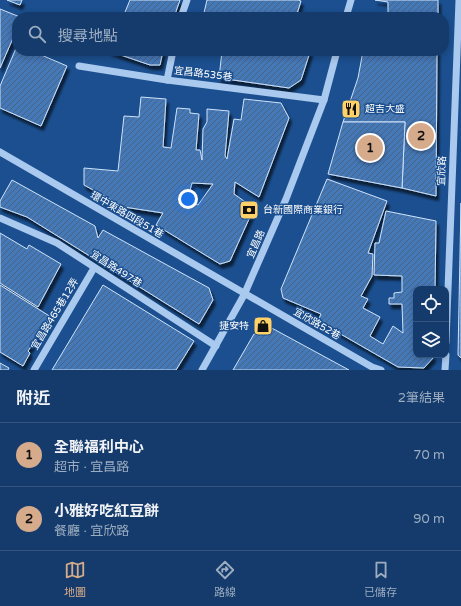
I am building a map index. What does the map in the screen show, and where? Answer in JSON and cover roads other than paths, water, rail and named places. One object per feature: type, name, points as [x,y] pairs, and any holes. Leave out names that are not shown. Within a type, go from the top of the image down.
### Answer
[{"type":"street","points":[[183,12],[187,0]]},
{"type":"street","points":[[347,12],[350,0]]},
{"type":"street","name":"宜欣路","points":[[447,322],[459,0]]},
{"type":"street","points":[[167,80],[172,56]]},
{"type":"street","name":"宜昌路","points":[[202,370],[244,295],[286,199],[324,100],[336,56]]},
{"type":"street","name":"宜昌路535巷","points":[[79,66],[167,80],[324,100]]},
{"type":"street","name":"環中東路四段51巷","points":[[0,152],[244,295]]},
{"type":"street","name":"宜昌路497巷","points":[[0,218],[57,243],[216,346]]},
{"type":"street","name":"宜昌路465巷12弄","points":[[34,370],[94,268]]},
{"type":"street","name":"宜欣路52巷","points":[[244,295],[372,367],[380,370]]},
{"type":"street","points":[[445,370],[446,358]]},
{"type":"place","name":"超吉大盛","points":[[351,109]]},
{"type":"place","name":"小雅好吃紅豆餅","points":[[421,136]]},
{"type":"place","name":"全聯福利中心","points":[[370,148]]},
{"type":"place","name":"台新國際商業銀行","points":[[249,210]]},
{"type":"place","name":"捷安特","points":[[263,326]]}]
